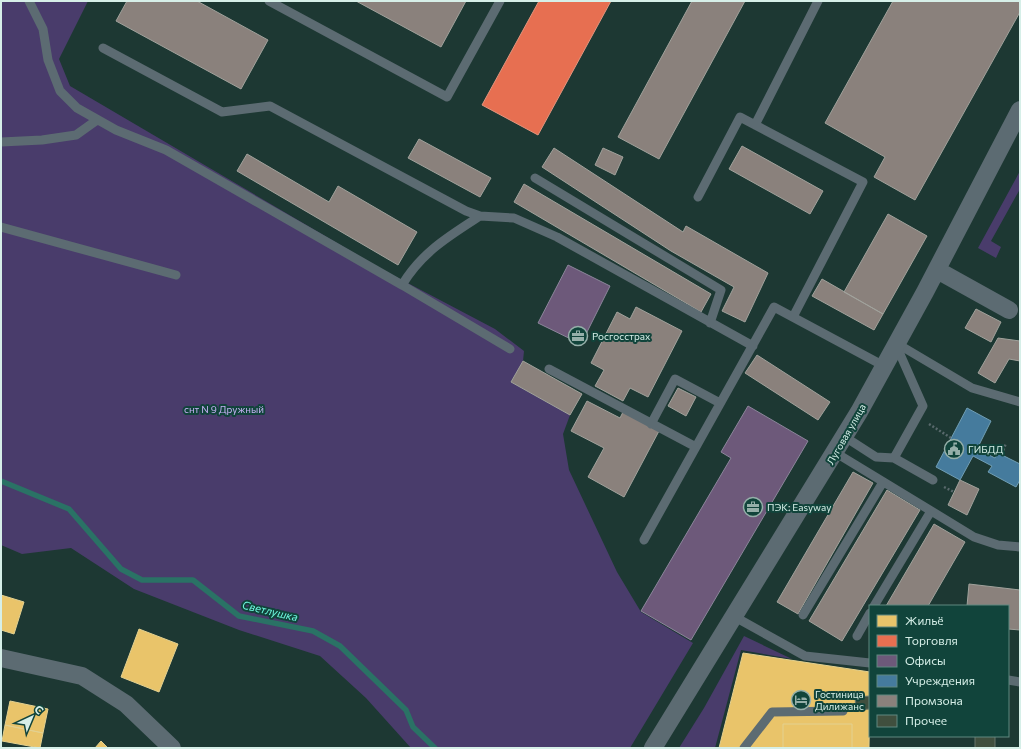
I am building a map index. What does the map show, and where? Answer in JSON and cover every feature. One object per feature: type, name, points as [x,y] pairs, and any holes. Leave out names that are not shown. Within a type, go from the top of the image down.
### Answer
[{"type":"street","name":"Луговая улица","points":[[653,748],[836,453],[936,270],[1020,110]]},
{"type":"street","points":[[936,270],[1014,312]]},
{"type":"street","points":[[2,661],[82,676],[126,704],[172,748]]},
{"type":"lane","points":[[29,1],[43,29],[48,60],[60,91],[77,108],[116,130],[166,150],[402,285],[510,349]]},
{"type":"lane","points":[[269,1],[447,97],[500,1]]},
{"type":"lane","points":[[755,125],[818,1]]},
{"type":"lane","points":[[103,48],[222,112],[270,106],[466,211],[480,216],[514,218],[557,237],[753,346]]},
{"type":"lane","points":[[698,197],[740,118],[863,182],[793,317]]},
{"type":"lane","points":[[1,142],[42,140],[76,135],[97,120]]},
{"type":"lane","points":[[535,178],[721,290],[710,323]]},
{"type":"lane","points":[[402,285],[411,270],[439,242],[480,216]]},
{"type":"lane","points":[[1,227],[176,275]]},
{"type":"lane","points":[[644,540],[774,307],[884,366]]},
{"type":"lane","points":[[896,344],[972,388],[1020,402]]},
{"type":"lane","points":[[894,458],[922,406],[896,344]]},
{"type":"lane","points":[[549,369],[696,447]]},
{"type":"lane","points":[[651,424],[675,379],[720,403]]},
{"type":"lane","points":[[845,437],[876,457],[894,458],[933,480]]},
{"type":"lane","points":[[836,453],[974,537],[998,545],[1020,547]]},
{"type":"lane","points":[[803,615],[883,482]]},
{"type":"lane","points":[[875,605],[931,511]]},
{"type":"lane","points":[[856,636],[869,615]]},
{"type":"lane","points":[[735,617],[805,656],[869,663]]},
{"type":"lane","points":[[1009,680],[1020,682]]},
{"type":"lane","points":[[744,748],[772,712],[843,712]]},
{"type":"path","points":[[917,416],[951,438]]},
{"type":"path","points":[[1002,454],[1006,443]]},
{"type":"green space","name":"снт N 9 Дружный","points":[[1,1],[88,1],[59,59],[70,86],[383,270],[495,329],[524,351],[523,361],[511,382],[570,415],[563,434],[569,470],[617,572],[641,612],[693,643],[630,748],[411,748],[366,698],[320,656],[239,630],[134,589],[71,548],[22,554],[1,545]]},
{"type":"green space","points":[[1020,171],[1020,189],[991,241],[1001,247],[996,258],[978,248]]},
{"type":"green space","points":[[744,636],[792,659],[741,650],[715,748],[679,748],[704,708]]},
{"type":"building: Жильё","points":[[1,595],[24,602],[14,634],[1,630]]},
{"type":"building: Жильё","points":[[139,629],[178,644],[159,692],[121,677]]},
{"type":"building: Жильё","name":"Гостиница Дилижанс","points":[[743,653],[869,672],[869,748],[719,748]]},
{"type":"building: Жильё","points":[[10,701],[48,709],[43,733],[5,725]]},
{"type":"building: Жильё","points":[[783,724],[852,724],[852,748],[783,748]]},
{"type":"building: Жильё","points":[[5,725],[43,733],[40,748],[2,741]]},
{"type":"building: Жильё","points":[[101,741],[108,748],[95,748]]},
{"type":"building: Торговля","points":[[539,1],[611,1],[538,135],[482,105]]},
{"type":"building: Офисы","points":[[568,265],[610,286],[581,344],[538,323]]},
{"type":"building: Офисы","points":[[748,406],[808,441],[691,640],[641,611],[731,458],[721,452]]},
{"type":"building: Учреждения","points":[[967,408],[991,421],[977,449],[995,458],[998,453],[1020,464],[1020,480],[1016,487],[988,472],[992,466],[973,456],[960,480],[936,467]]},
{"type":"building: Промзона","points":[[127,1],[197,1],[268,40],[241,89],[116,21]]},
{"type":"building: Промзона","points":[[356,1],[466,1],[441,47]]},
{"type":"building: Промзона","points":[[692,1],[745,1],[659,159],[618,137]]},
{"type":"building: Промзона","points":[[893,1],[1020,1],[1020,12],[915,200],[874,177],[885,157],[825,123]]},
{"type":"building: Промзона","points":[[419,139],[491,178],[480,197],[408,158]]},
{"type":"building: Промзона","points":[[742,146],[823,191],[810,214],[729,169]]},
{"type":"building: Промзона","points":[[554,148],[683,232],[686,226],[768,273],[745,322],[722,311],[734,287],[671,251],[542,167]]},
{"type":"building: Промзона","points":[[603,148],[623,157],[615,175],[595,165]]},
{"type":"building: Промзона","points":[[247,154],[329,202],[338,186],[417,232],[398,265],[237,171]]},
{"type":"building: Промзона","points":[[524,184],[711,294],[701,312],[514,202]]},
{"type":"building: Промзона","points":[[888,214],[927,236],[883,314],[844,292]]},
{"type":"building: Промзона","points":[[822,279],[883,314],[874,330],[812,296]]},
{"type":"building: Промзона","points":[[636,307],[682,331],[648,397],[630,388],[623,401],[595,386],[604,370],[591,363],[617,312],[630,319]]},
{"type":"building: Промзона","points":[[976,309],[1001,322],[991,342],[965,328]]},
{"type":"building: Промзона","points":[[998,338],[1020,341],[1020,361],[1009,359],[995,383],[978,373]]},
{"type":"building: Промзона","points":[[757,355],[830,402],[818,420],[745,373]]},
{"type":"building: Промзона","points":[[523,361],[582,394],[570,415],[511,382]]},
{"type":"building: Промзона","points":[[678,388],[696,397],[686,416],[668,406]]},
{"type":"building: Промзона","points":[[587,401],[620,418],[623,412],[659,431],[624,497],[588,477],[604,448],[571,431]]},
{"type":"building: Промзона","points":[[853,472],[873,483],[798,614],[777,602]]},
{"type":"building: Промзона","points":[[960,480],[979,489],[967,515],[948,505]]},
{"type":"building: Промзона","points":[[887,490],[920,510],[842,641],[809,621]]},
{"type":"building: Промзона","points":[[934,524],[965,542],[929,605],[887,605]]},
{"type":"building: Промзона","points":[[969,584],[1020,590],[1020,630],[1009,629],[1009,605],[967,605]]},
{"type":"building: Прочее","points":[[869,696],[869,709],[856,710],[855,697]]},
{"type":"building: Прочее","points":[[975,737],[995,737],[995,748],[975,748]]},
{"type":"waterway","name":"Светлушка","points":[[1,481],[69,509],[121,569],[142,580],[193,580],[239,616],[313,631],[340,646],[406,710],[413,727],[435,748]]},
{"type":"place","name":"Росгосстрах","points":[[578,336]]},
{"type":"place","name":"ГИБДД","points":[[954,449]]},
{"type":"place","name":"ПЭК: Easyway","points":[[753,507]]},
{"type":"place","name":"Гостиница Дилижанс","points":[[801,700]]}]
